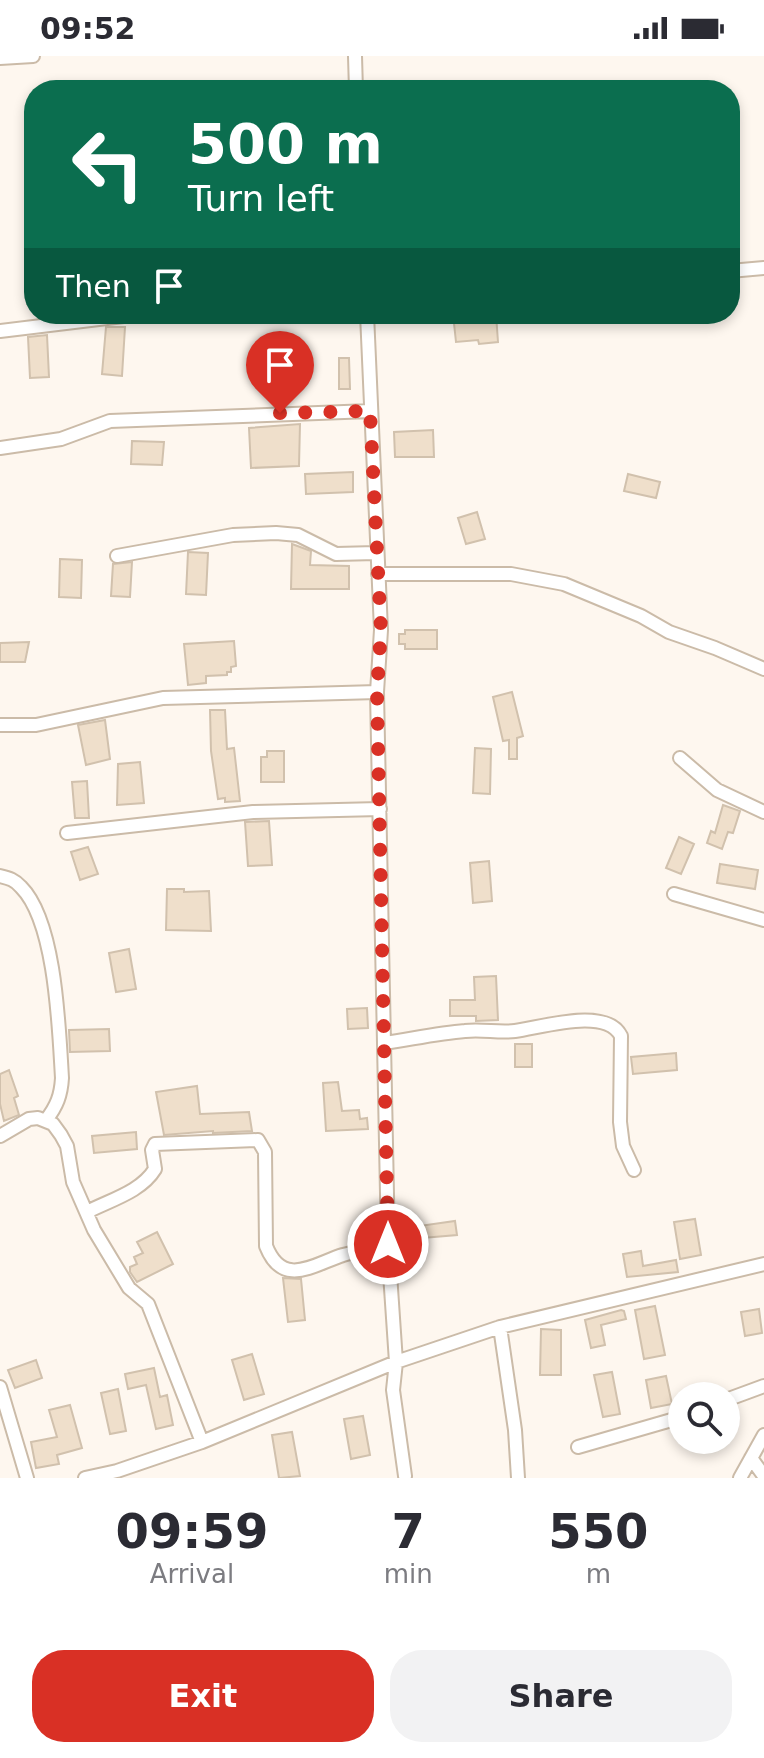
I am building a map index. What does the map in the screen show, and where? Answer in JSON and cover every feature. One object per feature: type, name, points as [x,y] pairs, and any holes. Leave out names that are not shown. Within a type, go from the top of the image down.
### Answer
[{"type":"street","points":[[0,58],[33,56]]},
{"type":"street","points":[[355,56],[356,80]]},
{"type":"street","points":[[740,270],[764,268]]},
{"type":"street","points":[[0,331],[58,324]]},
{"type":"street","points":[[367,324],[381,630],[377,692],[388,1244],[396,1362],[393,1390],[405,1476]]},
{"type":"street","points":[[0,448],[61,439],[110,421],[370,411]]},
{"type":"street","points":[[117,556],[233,535],[276,533],[298,535],[336,554],[376,553]]},
{"type":"street","points":[[378,574],[511,574],[564,584],[641,616],[669,632],[764,669]]},
{"type":"street","points":[[0,725],[36,725],[163,698],[377,692]]},
{"type":"street","points":[[680,758],[717,790],[764,812]]},
{"type":"street","points":[[67,833],[253,812],[380,809]]},
{"type":"street","points":[[0,876],[14,880],[25,890],[39,918],[51,963],[62,1078],[61,1096],[46,1120]]},
{"type":"street","points":[[674,894],[763,916]]},
{"type":"street","points":[[385,1043],[466,1031],[513,1031],[564,1021],[610,1024],[621,1036],[620,1122],[623,1146],[634,1170]]},
{"type":"street","points":[[0,1136],[29,1119],[46,1120],[53,1124],[67,1146],[73,1182],[110,1260],[133,1294],[148,1304],[202,1442]]},
{"type":"street","points":[[87,1212],[132,1191],[147,1180],[155,1169],[152,1150],[155,1144],[258,1140],[265,1152],[266,1246],[271,1258],[281,1267],[308,1270],[339,1256],[388,1244]]},
{"type":"street","points":[[85,1478],[117,1471],[202,1442],[396,1362],[500,1327],[764,1264]]},
{"type":"street","points":[[500,1327],[515,1430],[518,1478]]},
{"type":"street","points":[[740,1395],[764,1386]]},
{"type":"street","points":[[0,1387],[27,1478]]},
{"type":"street","points":[[578,1447],[668,1421]]},
{"type":"street","points":[[740,1478],[764,1435]]},
{"type":"street","points":[[751,1458],[764,1476]]},
{"type":"building","points":[[454,324],[497,324],[498,342],[456,342]]},
{"type":"building","points":[[106,327],[125,327],[122,376],[102,374]]},
{"type":"building","points":[[47,335],[49,377],[30,378],[28,337]]},
{"type":"building","points":[[339,358],[349,358],[350,389],[339,389]]},
{"type":"building","points":[[300,424],[299,466],[251,468],[249,428]]},
{"type":"building","points":[[433,430],[434,457],[395,457],[394,432]]},
{"type":"building","points":[[132,441],[164,442],[162,465],[131,464]]},
{"type":"building","points":[[353,472],[353,492],[306,494],[305,474]]},
{"type":"building","points":[[628,474],[660,482],[656,498],[624,491]]},
{"type":"building","points":[[477,512],[485,539],[466,544],[458,518]]},
{"type":"building","points":[[292,544],[311,551],[310,565],[349,566],[349,589],[291,589]]},
{"type":"building","points":[[188,552],[208,553],[206,595],[186,594]]},
{"type":"building","points":[[60,559],[82,560],[81,598],[59,597]]},
{"type":"building","points":[[132,562],[130,597],[111,596],[113,564]]},
{"type":"building","points":[[405,630],[437,630],[437,649],[405,649],[405,644],[399,644],[399,634],[405,634]]},
{"type":"building","points":[[234,641],[236,666],[231,667],[231,672],[206,676],[206,683],[188,685],[184,644]]},
{"type":"building","points":[[29,642],[25,662],[0,662],[0,643]]},
{"type":"building","points":[[512,692],[523,736],[517,738],[517,759],[509,759],[509,740],[503,741],[493,697]]},
{"type":"building","points":[[210,710],[225,710],[227,749],[234,748],[240,801],[218,799],[211,751]]},
{"type":"building","points":[[105,720],[110,759],[86,765],[78,725]]},
{"type":"building","points":[[475,748],[491,749],[490,794],[473,793]]},
{"type":"building","points":[[267,751],[284,751],[284,782],[261,782],[261,757],[267,757]]},
{"type":"building","points":[[140,762],[144,803],[117,805],[118,764]]},
{"type":"building","points":[[87,781],[89,818],[75,818],[72,782]]},
{"type":"building","points":[[723,805],[740,811],[733,833],[728,832],[722,849],[707,843],[711,831],[715,833]]},
{"type":"building","points":[[269,821],[272,865],[248,866],[245,822]]},
{"type":"building","points":[[679,837],[694,844],[681,874],[666,868]]},
{"type":"building","points":[[88,847],[98,874],[80,880],[71,852]]},
{"type":"building","points":[[489,861],[492,901],[473,903],[470,863]]},
{"type":"building","points":[[720,864],[758,870],[755,889],[717,883]]},
{"type":"building","points":[[167,889],[209,891],[211,931],[166,930]]},
{"type":"building","points":[[129,949],[136,989],[116,992],[109,953]]},
{"type":"building","points":[[496,976],[498,1020],[476,1021],[476,1016],[450,1016],[450,1000],[475,1000],[474,977]]},
{"type":"building","points":[[367,1008],[368,1028],[348,1029],[347,1009]]},
{"type":"building","points":[[109,1029],[110,1051],[70,1052],[69,1030]]},
{"type":"building","points":[[515,1044],[532,1044],[532,1067],[515,1067]]},
{"type":"building","points":[[676,1053],[677,1070],[633,1074],[631,1057]]},
{"type":"building","points":[[9,1070],[18,1096],[14,1098],[19,1115],[4,1121],[0,1104],[0,1074]]},
{"type":"building","points":[[338,1082],[342,1111],[359,1110],[360,1119],[367,1118],[368,1129],[326,1131],[323,1083]]},
{"type":"building","points":[[197,1086],[200,1114],[249,1112],[252,1131],[164,1135],[156,1092]]},
{"type":"building","points":[[136,1132],[137,1149],[94,1153],[92,1136]]},
{"type":"building","points":[[695,1219],[701,1255],[680,1259],[674,1222]]},
{"type":"building","points":[[410,1221],[419,1221],[420,1226],[455,1221],[457,1235],[411,1239]]},
{"type":"building","points":[[157,1232],[173,1264],[137,1282],[130,1267],[137,1264],[134,1257],[143,1253],[137,1242]]},
{"type":"building","points":[[641,1251],[643,1266],[676,1260],[678,1272],[627,1277],[623,1254]]},
{"type":"building","points":[[283,1278],[301,1279],[305,1320],[288,1322]]},
{"type":"building","points":[[655,1306],[665,1355],[644,1359],[635,1310]]},
{"type":"building","points":[[759,1309],[762,1333],[745,1336],[741,1312]]},
{"type":"building","points":[[621,1310],[626,1319],[601,1325],[605,1345],[591,1348],[585,1320]]},
{"type":"building","points":[[541,1329],[561,1330],[561,1375],[540,1375]]},
{"type":"building","points":[[252,1354],[264,1394],[244,1400],[232,1360]]},
{"type":"building","points":[[36,1360],[42,1378],[15,1388],[8,1370]]},
{"type":"building","points":[[154,1368],[160,1397],[167,1395],[173,1425],[156,1429],[146,1385],[128,1389],[125,1374]]},
{"type":"building","points":[[612,1372],[620,1414],[603,1417],[594,1375]]},
{"type":"building","points":[[666,1376],[668,1405],[651,1408],[646,1380]]},
{"type":"building","points":[[118,1389],[126,1431],[110,1434],[101,1393]]},
{"type":"building","points":[[70,1405],[82,1448],[57,1455],[59,1464],[36,1468],[31,1442],[57,1437],[49,1410]]},
{"type":"building","points":[[363,1416],[370,1455],[351,1459],[344,1419]]},
{"type":"building","points":[[292,1432],[300,1476],[279,1478],[272,1435]]},
{"type":"route","points":[[280,413],[370,411],[381,630],[377,692],[388,1244]]}]
